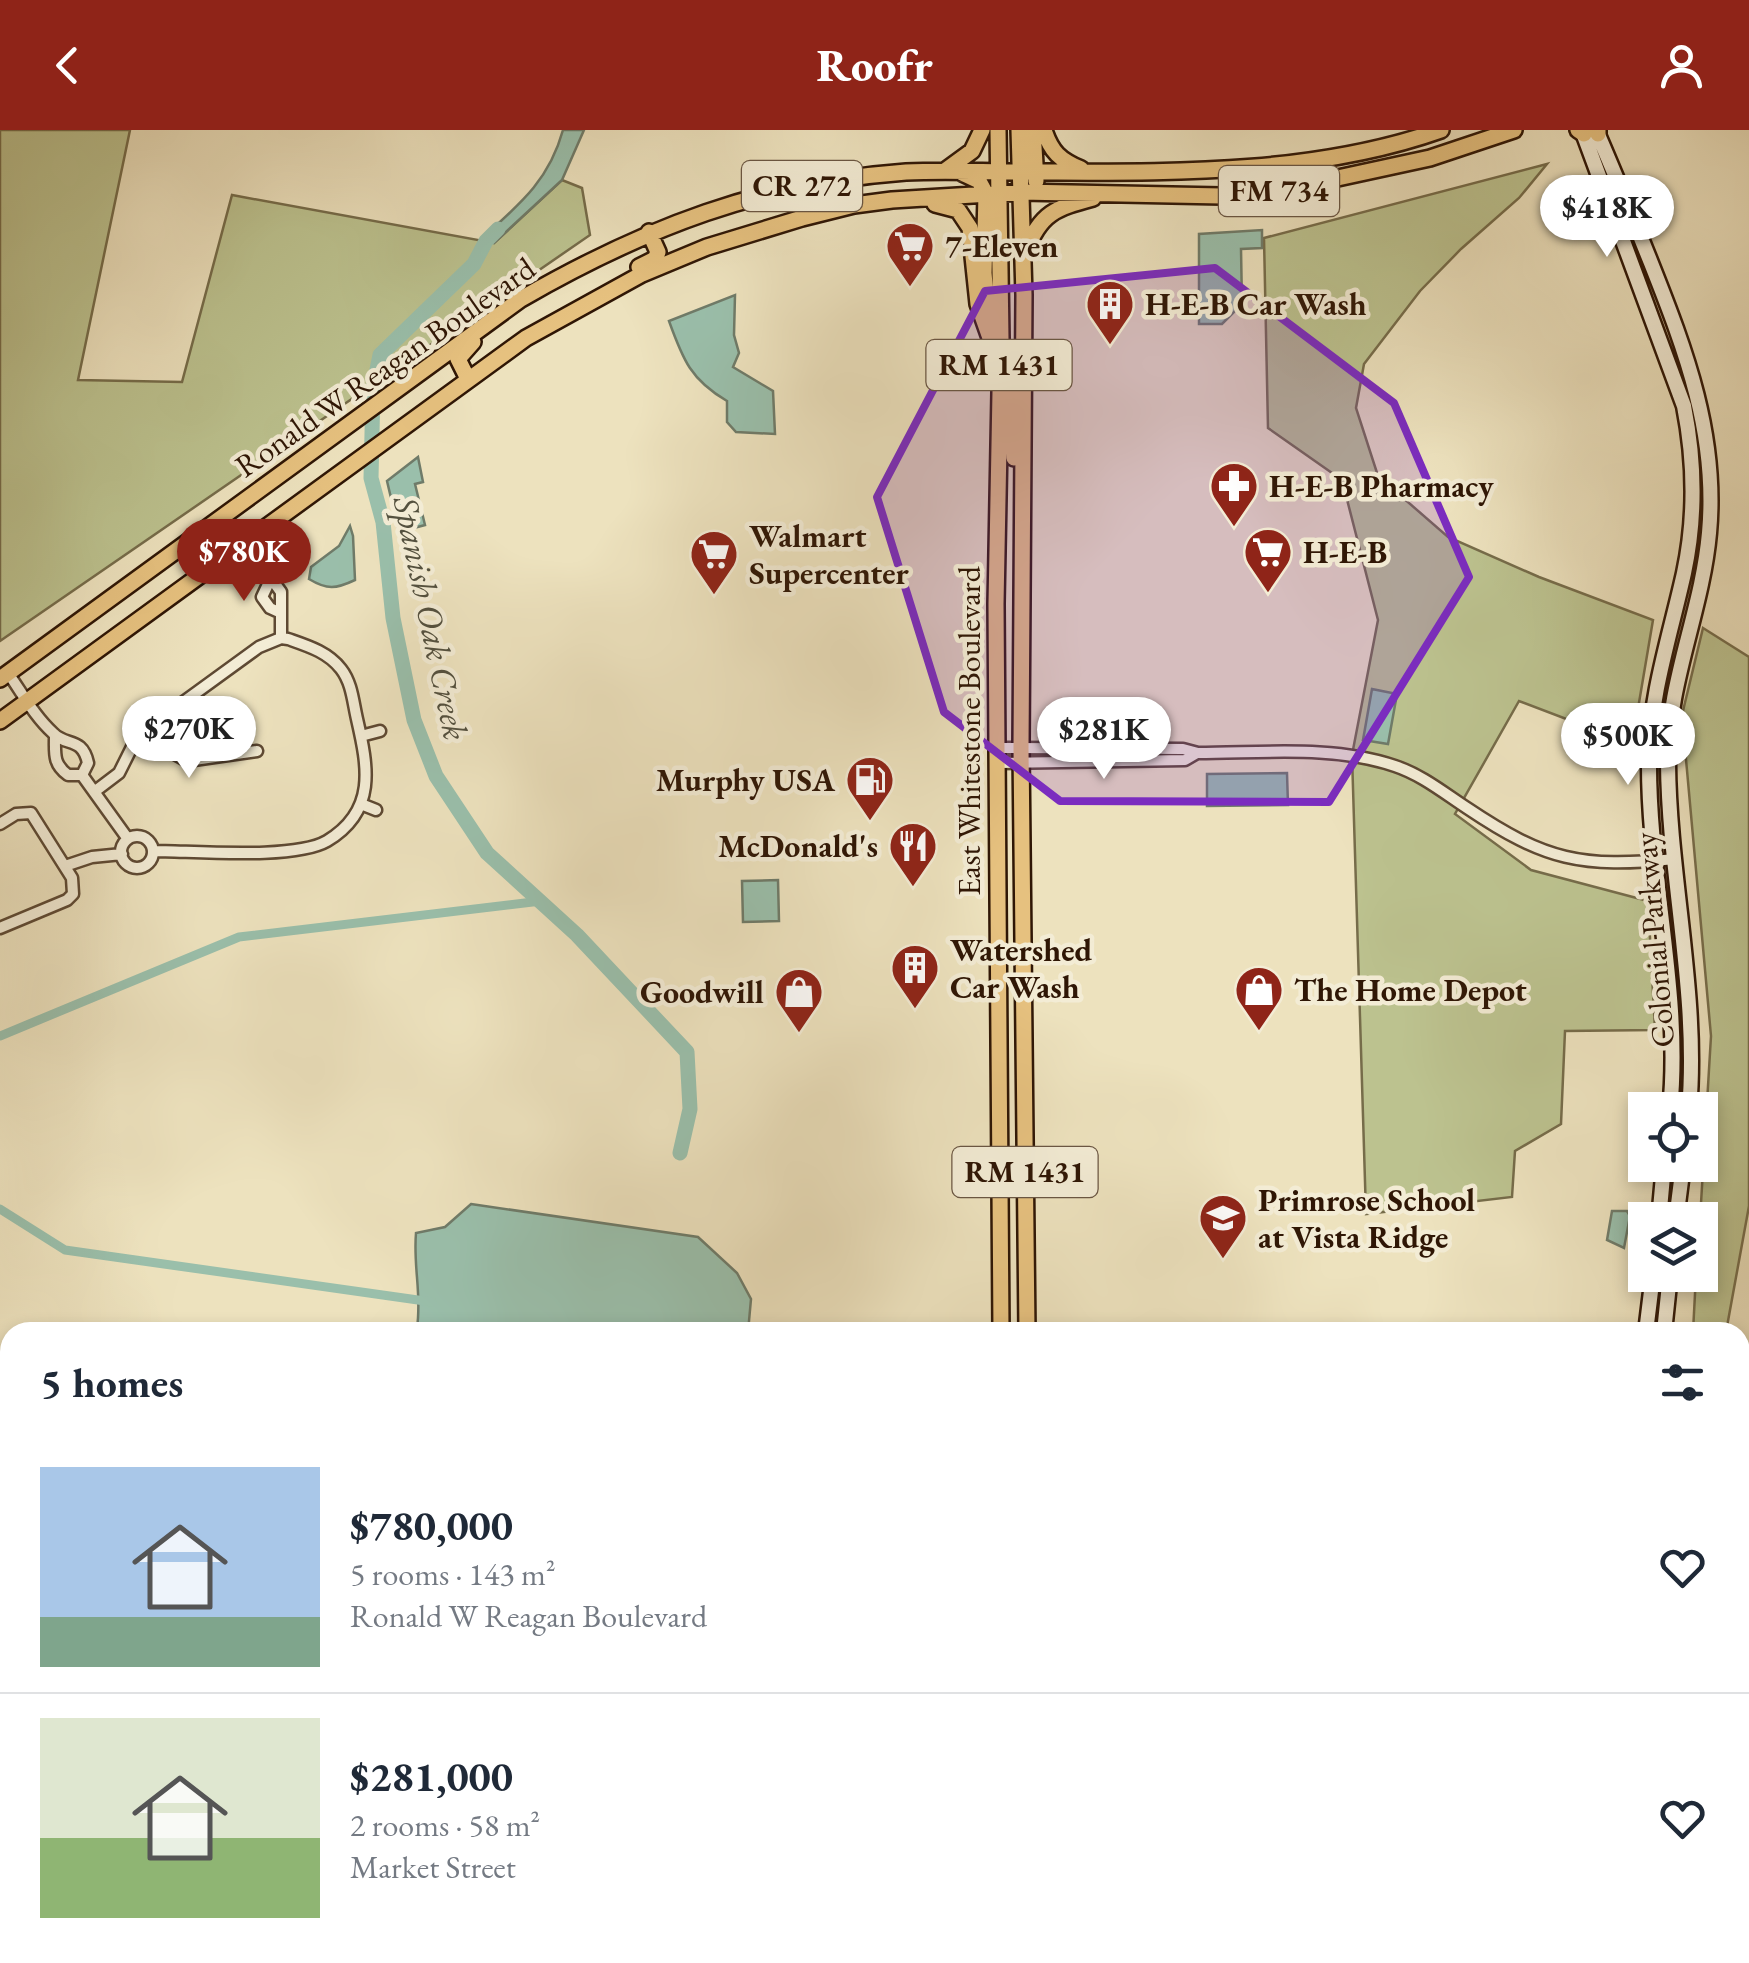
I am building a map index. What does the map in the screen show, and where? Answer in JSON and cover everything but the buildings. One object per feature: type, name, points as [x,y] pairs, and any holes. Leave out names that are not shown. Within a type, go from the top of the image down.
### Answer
[{"type":"main road","points":[[941,172],[972,151],[982,130]]},
{"type":"main road","points":[[998,130],[998,172],[992,193],[986,296],[1012,376],[1015,572],[1022,590]]},
{"type":"main road","name":"East Whitestone Boulevard","points":[[1019,130],[1028,172],[1021,192],[1027,1322]]},
{"type":"main road","points":[[1033,130],[1028,172],[1044,192]]},
{"type":"main road","points":[[1044,130],[1057,156],[1090,172]]},
{"type":"main road","name":"FM 734","points":[[1028,172],[1295,163],[1354,154],[1441,130]]},
{"type":"main road","name":"FM 734","points":[[1021,192],[1222,196],[1291,189],[1430,158],[1514,130]]},
{"type":"main road","points":[[960,172],[992,193]]},
{"type":"main road","name":"Ronald W Reagan Boulevard","points":[[4,676],[521,299],[615,248],[738,201],[800,186],[876,174],[1028,172]]},
{"type":"main road","name":"Ronald W Reagan Boulevard","points":[[0,721],[490,363],[558,318],[642,274],[748,233],[854,204],[1021,192]]},
{"type":"main road","points":[[1023,260],[1036,227],[1052,212],[1108,193]]},
{"type":"main road","points":[[892,200],[910,206],[942,204],[963,214],[970,228],[978,304],[999,363]]},
{"type":"main road","points":[[490,363],[542,319],[655,259],[658,252],[649,232]]},
{"type":"main road","points":[[468,379],[458,363],[462,350],[584,264]]},
{"type":"main road","name":"East Whitestone Boulevard","points":[[1001,339],[996,482],[1001,1322]]},
{"type":"street","name":"Colonial Parkway","points":[[1589,131],[1662,290],[1696,382],[1710,470],[1704,569],[1678,672],[1668,732],[1675,859],[1692,1034],[1690,1092]]},
{"type":"street","name":"Colonial Parkway","points":[[1589,131],[1684,406],[1694,473],[1686,557],[1659,669],[1650,731],[1649,764],[1674,1051],[1671,1092]]},
{"type":"street","points":[[1694,473],[1710,470]]},
{"type":"street","points":[[246,544],[280,592],[281,638]]},
{"type":"street","points":[[270,578],[262,597],[270,608],[281,613]]},
{"type":"street","points":[[94,792],[118,772],[131,742],[259,647],[281,638],[324,654],[341,669],[348,680],[368,772],[361,804],[340,831],[304,849],[152,850]]},
{"type":"street","points":[[4,676],[55,737],[74,742],[82,749],[88,763],[82,776]]},
{"type":"street","points":[[152,724],[174,752],[187,761],[257,751]]},
{"type":"street","points":[[361,736],[380,732]]},
{"type":"street","points":[[55,737],[58,765],[68,775],[82,776],[128,839]]},
{"type":"street","points":[[997,756],[1183,749],[1370,758],[1430,782],[1530,848],[1592,863],[1675,859]]},
{"type":"street","points":[[361,804],[376,810]]},
{"type":"street","points":[[0,824],[16,814],[32,813],[74,886],[67,900],[0,928]]},
{"type":"street","points":[[122,854],[129,865],[140,867],[149,862],[150,843],[142,837],[128,839]]},
{"type":"street","points":[[122,854],[128,839]]},
{"type":"street","points":[[65,866],[81,859],[122,854]]},
{"type":"street","points":[[1647,1322],[1651,1292]]},
{"type":"street","points":[[1665,1322],[1668,1292]]},
{"type":"highlighted area","points":[[1215,268],[1394,403],[1469,577],[1329,802],[1060,801],[944,712],[877,497],[985,291]]},
{"type":"shaded area","points":[[0,130],[130,130],[78,380],[182,382],[232,195],[494,243],[562,180],[582,188],[590,235],[0,641]]},
{"type":"shaded area","points":[[563,130],[584,130],[562,180],[494,243],[481,239],[541,178]]},
{"type":"shaded area","points":[[1547,164],[1519,198],[1420,291],[1364,364],[1356,408],[1378,476],[1448,537],[1653,620],[1632,744],[1519,701],[1455,814],[1531,870],[1648,901],[1655,1030],[1565,1031],[1561,1124],[1515,1151],[1512,1197],[1366,1214],[1352,755],[1378,620],[1342,480],[1268,428],[1264,238]]},
{"type":"shaded area","points":[[1262,230],[1262,248],[1241,249],[1242,304],[1222,324],[1199,324],[1199,234]]},
{"type":"shaded area","points":[[735,295],[734,335],[739,353],[733,367],[773,391],[775,434],[736,432],[727,422],[727,401],[690,368],[669,321]]},
{"type":"shaded area","points":[[418,457],[423,482],[415,484],[425,525],[399,532],[387,481]]},
{"type":"shaded area","points":[[350,526],[355,580],[332,587],[309,579],[311,567],[339,546]]},
{"type":"shaded area","points":[[1703,628],[1749,657],[1749,1206],[1728,1322],[1694,1322],[1695,1292],[1718,1292],[1718,1202],[1701,1202],[1702,1182],[1718,1182],[1718,1092],[1708,1092],[1711,1036],[1682,715]]},
{"type":"shaded area","points":[[1372,689],[1397,694],[1388,744],[1363,740]]},
{"type":"shaded area","points":[[1287,773],[1288,805],[1207,806],[1207,774]]},
{"type":"shaded area","points":[[778,880],[779,921],[743,922],[742,881]]},
{"type":"shaded area","points":[[471,1204],[698,1237],[737,1273],[751,1299],[749,1322],[418,1322],[416,1233],[445,1227]]},
{"type":"shaded area","points":[[1612,1211],[1627,1211],[1624,1248],[1607,1240]]},
{"type":"waterway","name":"Spanish Oak Creek","points":[[498,229],[486,241],[474,264],[380,355],[373,389],[371,478],[383,522],[393,618],[414,720],[436,776],[487,853],[577,935],[687,1052],[690,1109],[680,1153]]},
{"type":"waterway","points":[[0,1036],[239,937],[541,901]]},
{"type":"waterway","points":[[0,1209],[65,1250],[432,1302]]},
{"type":"place","name":"7-Eleven","points":[[910,288]]},
{"type":"place","name":"H-E-B Car Wash","points":[[1110,346]]},
{"type":"place","name":"H-E-B Pharmacy","points":[[1234,528]]},
{"type":"place","name":"H-E-B","points":[[1268,594]]},
{"type":"place","name":"Walmart Supercenter","points":[[714,596]]},
{"type":"place","name":"Murphy USA","points":[[870,822]]},
{"type":"place","name":"McDonald's","points":[[913,888]]},
{"type":"place","name":"Watershed Car Wash","points":[[915,1010]]},
{"type":"place","name":"The Home Depot","points":[[1259,1032]]},
{"type":"place","name":"Goodwill","points":[[799,1034]]},
{"type":"place","name":"Primrose School at Vista Ridge","points":[[1223,1260]]}]
